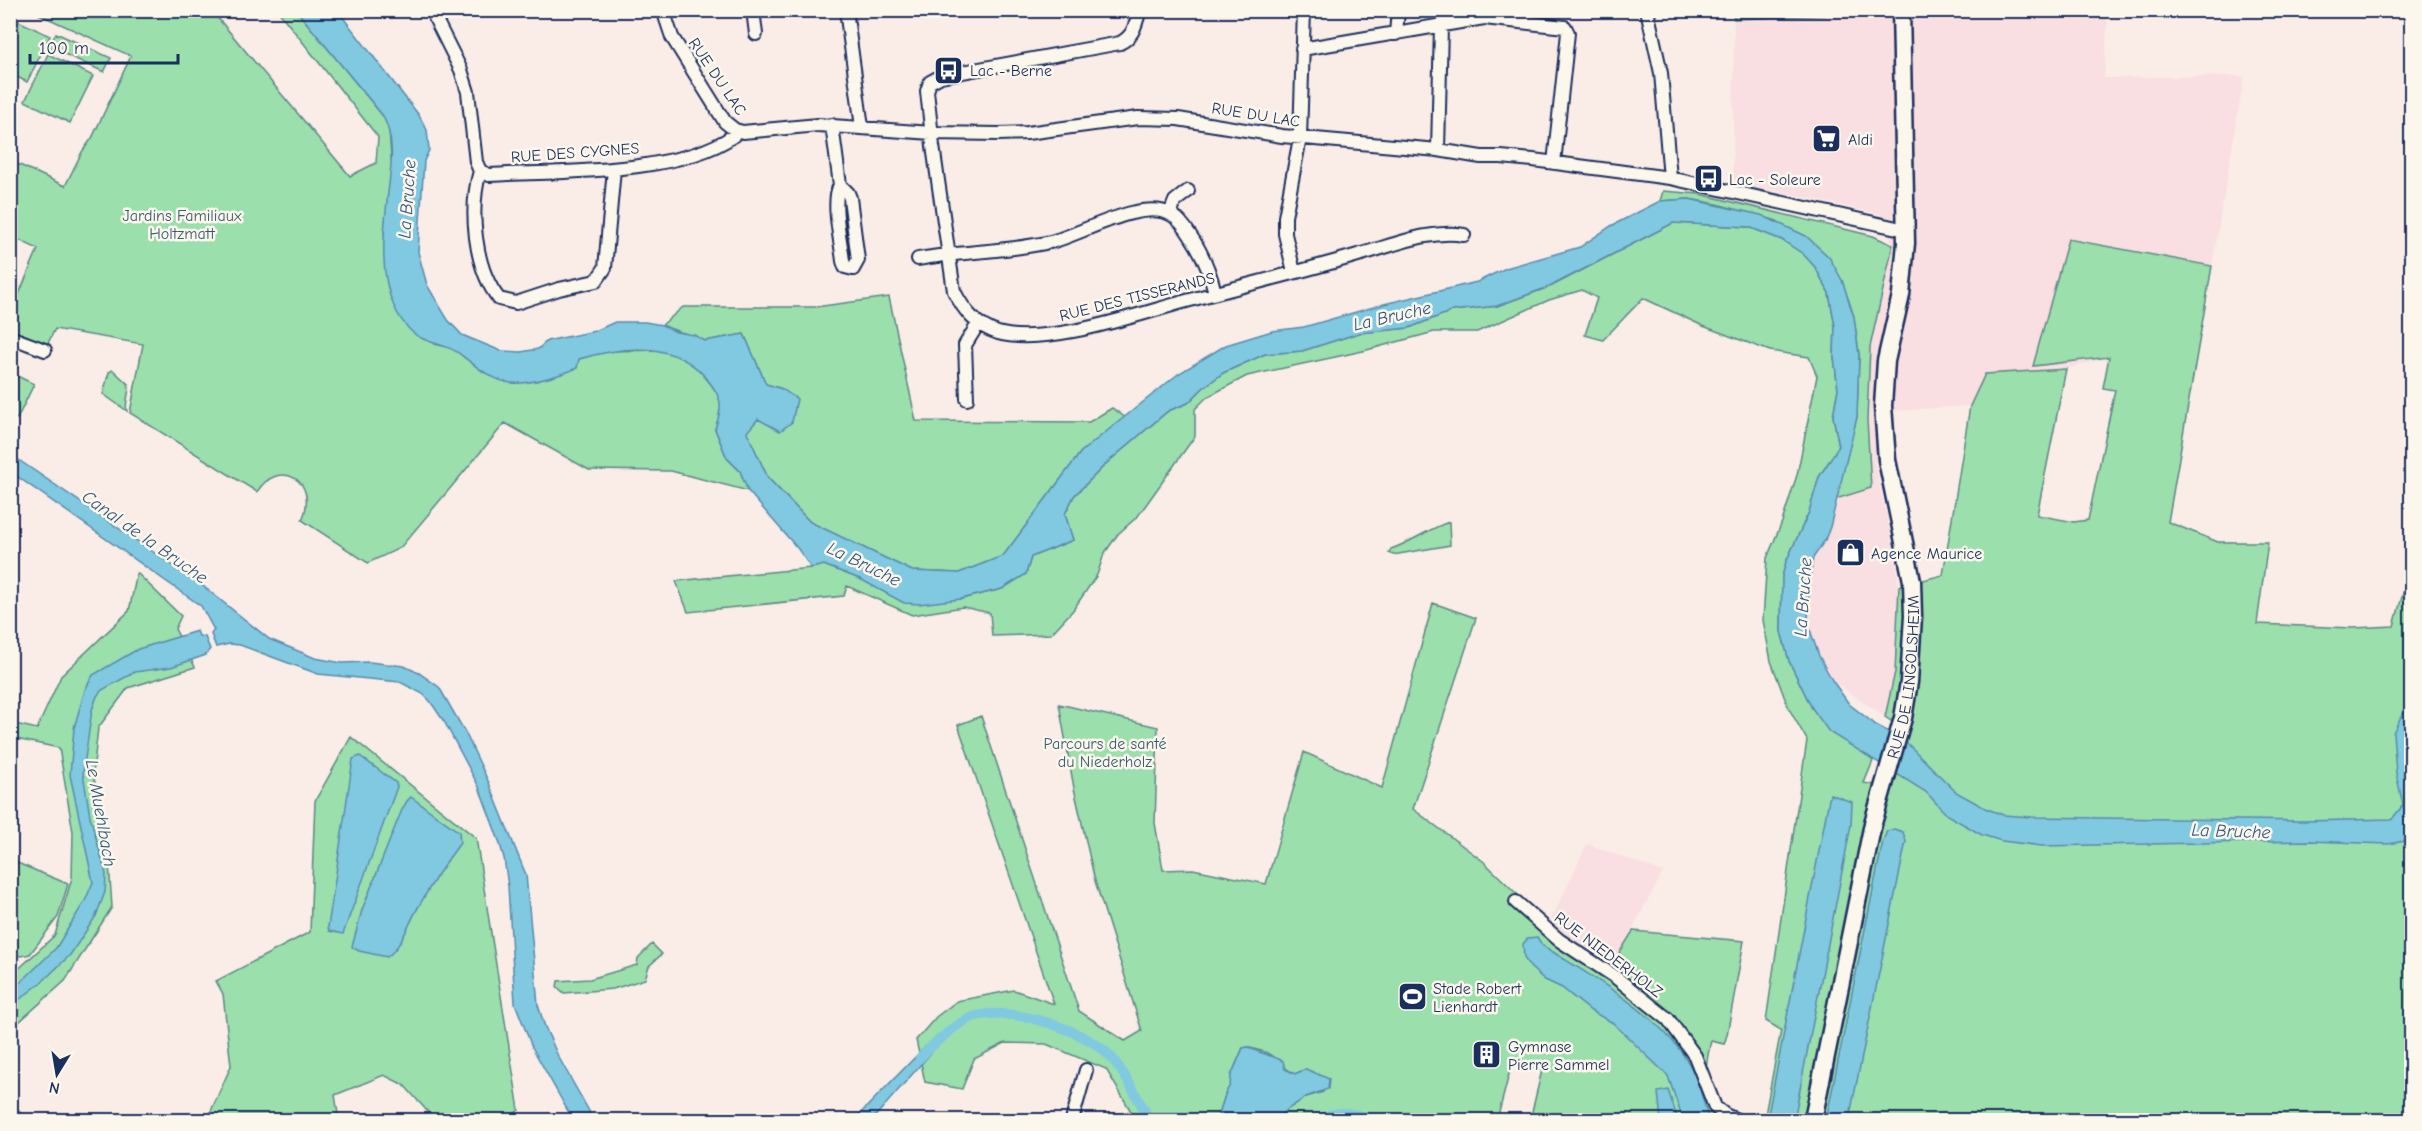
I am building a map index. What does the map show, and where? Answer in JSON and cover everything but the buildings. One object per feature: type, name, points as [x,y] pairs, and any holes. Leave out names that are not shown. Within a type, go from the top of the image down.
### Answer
[{"type":"main road","name":"RUE DE LINGOLSHEIM","points":[[1813,1120],[1864,865],[1903,718],[1909,682],[1912,588],[1908,558],[1887,460],[1883,393],[1886,361],[1903,278],[1906,230],[1901,10]]},
{"type":"street","points":[[431,10],[461,70],[468,92],[476,162],[480,171],[476,187],[477,246],[489,286],[499,299],[516,303],[559,289],[596,281],[605,268],[614,169]]},
{"type":"street","name":"RUE DU LAC","points":[[663,10],[672,37],[725,122],[735,130],[757,131],[803,125],[832,125],[932,133],[1027,133],[1138,118],[1164,118],[1300,138],[1438,150],[1670,178],[1906,230]]},
{"type":"street","points":[[753,10],[756,34]]},
{"type":"street","points":[[846,10],[862,127]]},
{"type":"street","points":[[967,399],[965,345],[978,324],[963,310],[954,291],[927,91],[930,82],[934,79],[1120,43],[1133,33],[1140,10]]},
{"type":"street","points":[[1294,272],[1285,234],[1285,218],[1300,138],[1304,10]]},
{"type":"street","points":[[1396,34],[1398,10]]},
{"type":"street","points":[[1647,10],[1661,73],[1670,178]]},
{"type":"street","points":[[1302,49],[1484,18],[1565,27],[1569,33],[1554,163]]},
{"type":"street","points":[[1438,150],[1441,26]]},
{"type":"street","points":[[832,125],[840,185],[836,203],[843,261],[845,267],[853,268],[858,260],[850,198],[840,185]]},
{"type":"street","name":"RUE DES CYGNES","points":[[480,171],[489,175],[614,169],[663,161],[711,148],[733,136],[735,130]]},
{"type":"street","points":[[1170,214],[1175,201],[1188,191]]},
{"type":"street","points":[[918,259],[1052,242],[1139,212],[1156,210],[1170,214],[1181,222],[1201,251],[1209,269],[1215,293]]},
{"type":"street","name":"RUE DES TISSERANDS","points":[[978,324],[998,333],[1060,334],[1432,234],[1464,235]]},
{"type":"street","points":[[10,337],[45,350]]},
{"type":"street","name":"RUE NIEDERHOLZ","points":[[1516,902],[1559,940],[1614,976],[1668,1019],[1695,1056],[1715,1107],[1725,1115],[1737,1120]]},
{"type":"street","points":[[1072,1120],[1086,1070]]},
{"type":"shaded area","points":[[1915,10],[2108,11],[2104,78],[2244,76],[2212,266],[2068,239],[2034,366],[2109,357],[2066,369],[1985,374],[1970,406],[1891,411],[1891,453],[1874,460],[1895,556],[1899,586],[1895,673],[1885,717],[1832,680],[1819,656],[1808,624],[1809,585],[1813,558],[1825,540],[1836,499],[1871,488],[1867,420],[1870,347],[1893,245],[1880,214],[1773,190],[1733,186],[1734,19]]},
{"type":"shaded area","points":[[1587,844],[1663,872],[1612,966],[1549,925]]},
{"type":"shaded area","points":[[10,856],[16,858],[11,927]]},
{"type":"green space","points":[[1733,10],[1825,11],[1825,15],[1734,19]]},
{"type":"green space","name":"Jardins Familiaux Holtzmatt","points":[[32,11],[212,11],[350,176],[376,163],[378,137],[278,11],[297,11],[383,116],[389,129],[392,170],[384,234],[435,344],[452,348],[485,373],[579,359],[607,351],[663,350],[685,358],[700,371],[720,395],[721,411],[715,429],[727,458],[740,471],[748,491],[671,471],[589,470],[505,423],[400,548],[368,563],[302,520],[306,506],[306,494],[301,484],[294,478],[285,475],[275,476],[257,492],[130,413],[143,344],[55,329],[47,345],[11,330],[11,313],[38,249],[11,236],[11,161],[65,186],[82,152],[92,138],[131,56]]},
{"type":"green space","points":[[10,17],[50,36],[27,82],[11,74]]},
{"type":"green space","points":[[56,33],[111,58],[104,72],[49,47]]},
{"type":"green space","points":[[48,54],[93,76],[70,123],[25,101]]},
{"type":"green space","points":[[1663,191],[1700,194],[1873,236],[1893,245],[1870,347],[1867,420],[1871,488],[1836,499],[1857,417],[1859,355],[1854,317],[1842,281],[1777,221],[1717,204],[1689,199],[1660,201]]},
{"type":"green space","points":[[1673,223],[1749,227],[1782,240],[1803,253],[1815,267],[1829,293],[1835,326],[1834,357],[1838,389],[1833,416],[1839,446],[1819,477],[1809,512],[1786,562],[1782,577],[1781,631],[1789,661],[1812,708],[1873,761],[1864,783],[1889,788],[1907,732],[1885,717],[1895,672],[1899,586],[1943,575],[1970,406],[1985,374],[2066,369],[2037,515],[2074,522],[2088,520],[2115,390],[2103,388],[2109,357],[2033,366],[2068,239],[2212,266],[2168,522],[2218,542],[2268,542],[2257,624],[2353,628],[2394,626],[2411,564],[2411,1120],[1764,1120],[1781,1030],[1766,1021],[1807,740],[1788,707],[1771,661],[1763,620],[1767,558],[1782,522],[1797,475],[1817,376],[1809,357],[1770,351],[1703,326],[1643,298],[1603,340],[1585,335],[1597,298],[1582,290],[1549,300],[1477,332],[1434,332],[1363,351],[1247,376],[1207,397],[1195,409],[1195,436],[1138,516],[1118,534],[1104,554],[1097,575],[1073,610],[1051,634],[992,636],[990,613],[963,607],[912,615],[847,586],[844,596],[688,612],[676,581],[824,565],[860,579],[961,599],[1002,589],[1026,574],[1031,557],[1073,540],[1065,514],[1074,496],[1108,462],[1168,411],[1188,403],[1223,373],[1265,354],[1302,351],[1359,333],[1409,328],[1452,311],[1497,306],[1552,286]]},
{"type":"green space","points":[[889,297],[916,421],[1089,422],[1112,408],[1126,418],[1081,452],[1003,556],[959,573],[912,571],[810,522],[768,478],[746,432],[782,389],[766,384],[744,334],[705,341],[662,325],[683,307],[815,307]]},
{"type":"green space","points":[[113,370],[128,384],[127,411],[103,394],[109,372]]},
{"type":"green space","points":[[11,373],[34,384],[17,419],[11,416]]},
{"type":"green space","points":[[1449,522],[1450,545],[1393,555],[1389,553],[1391,549]]},
{"type":"green space","points":[[137,573],[181,616],[175,629],[195,667],[128,688],[98,728],[93,773],[108,848],[112,907],[65,981],[11,1029],[10,977],[55,935],[72,878],[73,832],[59,748],[11,738],[11,723],[37,729],[61,676],[129,611]]},
{"type":"green space","name":"Parcours de santé du Niederholz","points":[[1433,603],[1476,618],[1413,809],[1483,861],[1549,925],[1611,966],[1633,931],[1744,941],[1727,1035],[1724,1044],[1711,1041],[1707,1062],[1707,1091],[1717,1120],[1530,1120],[1542,1070],[1512,1063],[1497,1120],[1272,1120],[1306,1097],[1323,1092],[1306,1069],[1295,1074],[1267,1053],[1248,1047],[1243,1048],[1231,1076],[1231,1085],[1226,1092],[1217,1120],[1136,1120],[1106,1069],[1046,1044],[1005,1043],[974,1059],[962,1089],[925,1082],[916,1040],[936,1017],[957,1001],[1014,990],[1054,1004],[958,725],[981,716],[1079,1011],[1125,1041],[1142,1031],[1095,881],[1074,788],[1059,704],[1158,727],[1155,823],[1163,870],[1193,869],[1266,884],[1304,752],[1382,788]]},
{"type":"green space","points":[[351,737],[476,838],[519,1110],[506,1120],[435,1120],[404,1085],[384,1075],[335,1095],[339,1120],[207,1120],[231,1066],[223,994],[216,981],[310,932],[315,801]]},
{"type":"green space","points":[[15,862],[68,884],[58,917],[30,954],[21,956],[11,954]]},
{"type":"green space","points":[[652,944],[662,954],[649,966],[645,979],[613,989],[564,993],[557,987],[558,981],[590,979],[637,965],[638,958]]},
{"type":"water","name":"La Bruche","points":[[297,11],[338,11],[418,114],[427,130],[429,150],[424,161],[418,252],[427,285],[448,320],[462,335],[501,351],[521,352],[538,349],[547,341],[595,331],[615,322],[645,322],[662,325],[705,341],[744,334],[766,384],[782,389],[797,399],[792,422],[780,431],[758,419],[747,432],[768,478],[810,522],[912,571],[959,573],[1003,556],[1081,452],[1178,374],[1226,345],[1272,331],[1304,327],[1384,304],[1477,282],[1506,268],[1580,247],[1611,226],[1660,201],[1689,199],[1761,215],[1806,236],[1829,257],[1842,280],[1854,317],[1859,355],[1857,417],[1830,527],[1825,540],[1813,558],[1809,585],[1808,624],[1819,656],[1849,704],[1876,725],[1904,740],[1956,792],[2003,815],[2304,821],[2392,819],[2403,805],[2396,773],[2393,733],[2411,696],[2412,741],[2409,745],[2412,753],[2411,840],[2388,844],[2310,841],[2042,846],[2002,841],[1982,835],[1947,815],[1926,792],[1829,732],[1812,708],[1789,661],[1781,631],[1782,577],[1786,562],[1809,512],[1819,477],[1839,446],[1833,416],[1838,389],[1834,357],[1835,326],[1829,293],[1815,267],[1803,254],[1782,240],[1749,227],[1673,223],[1551,286],[1497,306],[1452,311],[1409,328],[1359,333],[1302,351],[1265,354],[1223,373],[1188,403],[1168,411],[1108,462],[1074,496],[1065,514],[1073,540],[1031,557],[1026,574],[1002,589],[961,599],[919,604],[904,603],[860,579],[824,565],[811,568],[798,549],[748,491],[740,471],[727,458],[715,429],[720,408],[719,397],[707,379],[694,366],[664,352],[630,349],[579,359],[577,368],[542,380],[514,383],[506,382],[482,371],[454,350],[422,339],[411,331],[400,318],[393,303],[385,270],[384,235],[391,158],[387,127],[383,116]]},
{"type":"water","points":[[10,454],[203,586],[269,639],[315,658],[342,663],[369,662],[404,666],[439,687],[465,732],[489,783],[526,875],[538,1005],[558,1056],[594,1120],[573,1120],[532,1047],[515,1003],[508,886],[499,841],[479,787],[445,723],[430,701],[423,694],[400,682],[318,674],[240,645],[229,644],[216,647],[211,634],[214,630],[201,606],[11,472]]},
{"type":"water","points":[[197,631],[199,636],[205,637],[210,649],[206,655],[171,667],[135,672],[102,690],[97,696],[92,710],[83,773],[90,816],[106,874],[105,892],[96,916],[70,955],[42,982],[11,1006],[11,989],[56,948],[85,901],[93,882],[70,775],[74,728],[85,690],[93,675],[138,649]]},
{"type":"water","points":[[360,756],[396,783],[397,787],[343,934],[329,931],[328,927],[353,759]]},
{"type":"water","points":[[1830,794],[1852,802],[1851,825],[1794,1120],[1767,1120]]},
{"type":"water","points":[[411,797],[459,832],[460,843],[433,882],[402,940],[393,952],[387,957],[359,951],[352,947],[362,910],[401,812]]},
{"type":"water","points":[[1894,829],[1903,832],[1906,841],[1849,1120],[1826,1120],[1883,841],[1887,831]]},
{"type":"water","points":[[1537,937],[1542,945],[1623,997],[1660,1028],[1676,1045],[1689,1064],[1709,1120],[1683,1120],[1668,1076],[1613,1023],[1591,1011],[1562,988],[1545,980],[1531,968],[1524,958],[1523,944],[1528,938]]},
{"type":"water","points":[[926,1046],[931,1053],[872,1120],[854,1120]]},
{"type":"water","points":[[1248,1047],[1283,1061],[1285,1069],[1295,1074],[1306,1069],[1329,1079],[1328,1089],[1306,1097],[1272,1120],[1217,1120],[1231,1076],[1243,1048]]},
{"type":"water","points":[[1668,1090],[1678,1120],[1661,1120],[1658,1092]]},
{"type":"water","points":[[10,1102],[27,1119],[29,1120],[11,1120]]},
{"type":"waterway","name":"Canal de la Bruche","points":[[920,1058],[951,1030],[970,1018],[984,1014],[1002,1014],[1040,1021],[1078,1034],[1105,1051],[1124,1075],[1150,1120]]},
{"type":"waterway","name":"Canal de la Bruche","points":[[1317,1120],[1338,1113],[1374,1120]]},
{"type":"place","name":"Lac - Berne","points":[[949,70]]},
{"type":"place","name":"Aldi","points":[[1827,139]]},
{"type":"place","name":"Lac - Soleure","points":[[1708,179]]},
{"type":"place","name":"Agence Maurice","points":[[1850,553]]},
{"type":"place","name":"Stade Robert Lienhardt","points":[[1412,997]]},
{"type":"place","name":"Gymnase Pierre Sammel","points":[[1487,1055]]},
{"type":"water label","name":"Le Muehlbach","points":[[101,813]]}]
